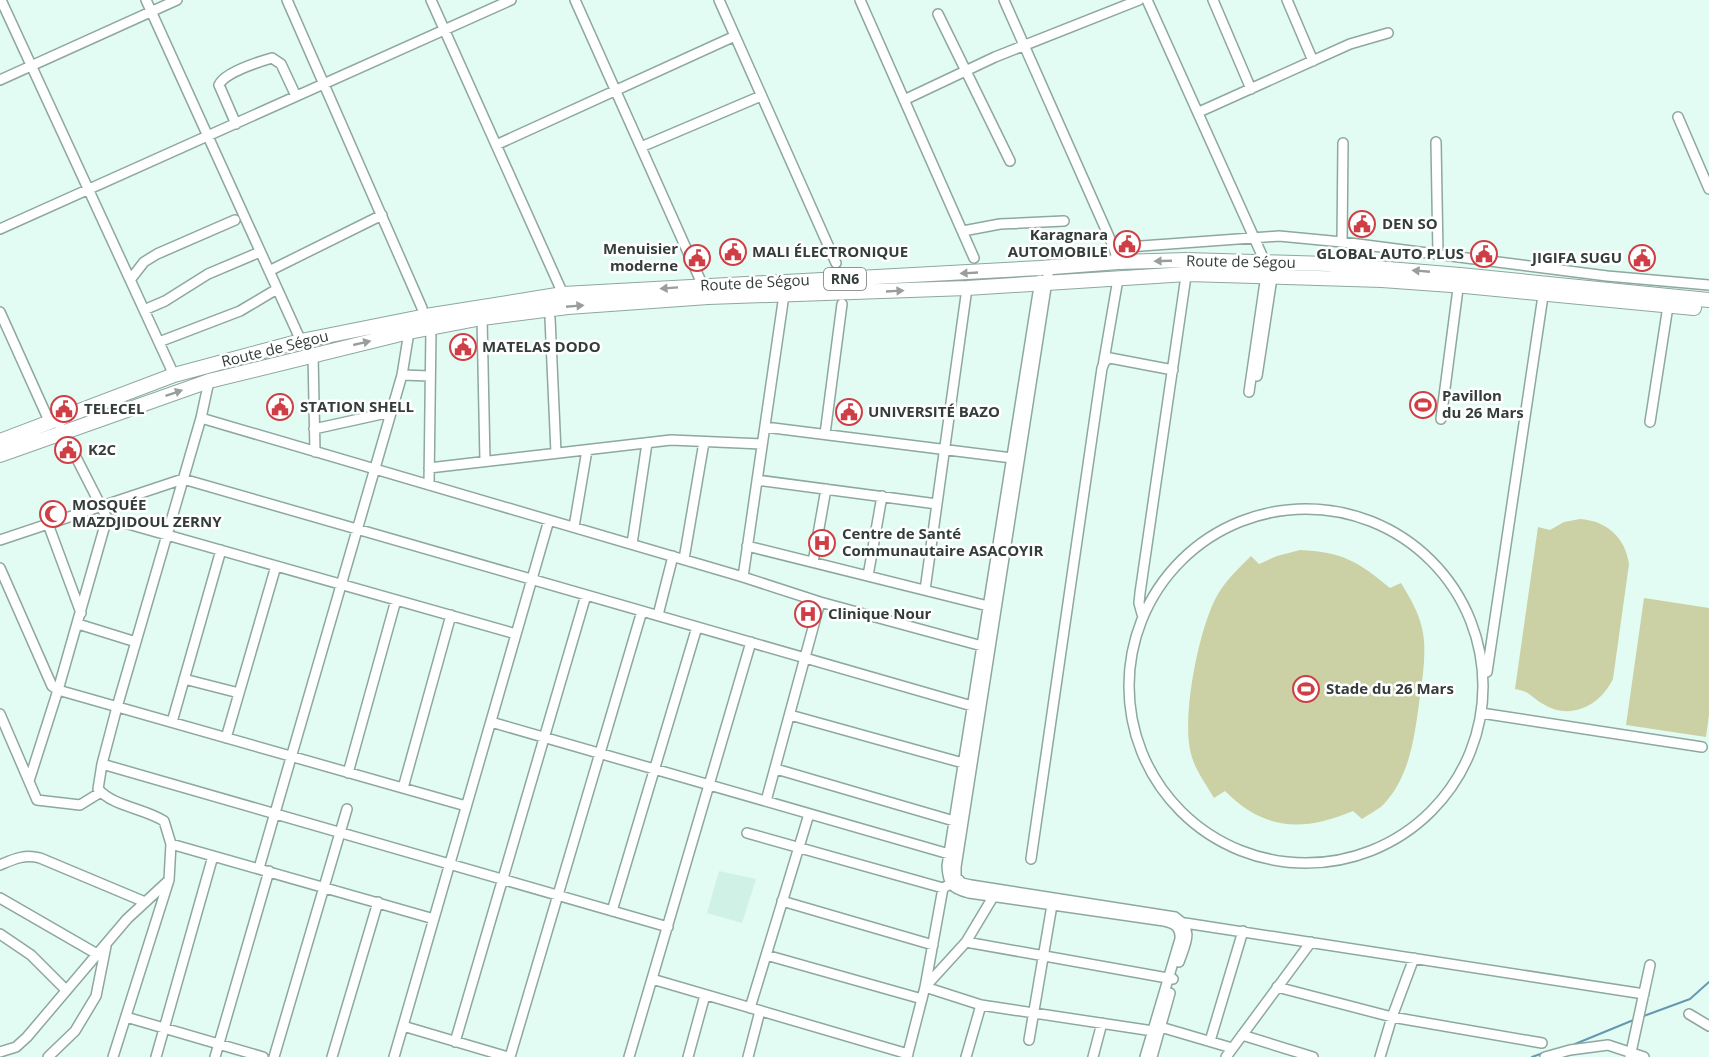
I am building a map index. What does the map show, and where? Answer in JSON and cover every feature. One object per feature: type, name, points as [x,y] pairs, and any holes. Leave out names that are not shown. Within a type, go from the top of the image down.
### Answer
[{"type":"highway","name":"Route de Ségou","points":[[0,455],[56,425],[174,375],[301,341],[426,316],[563,294],[1118,262],[1269,269],[1328,264],[1544,288],[1709,300]]},
{"type":"highway","name":"Route de Ségou","points":[[0,441],[209,381],[313,354],[482,318],[580,306],[708,297],[967,288],[1118,279],[1187,267]]},
{"type":"highway","name":"Route de Ségou","points":[[1544,288],[1668,306],[1709,309]]},
{"type":"street","points":[[1,0],[174,375]]},
{"type":"street","points":[[146,0],[301,341]]},
{"type":"street","points":[[0,80],[177,0]]},
{"type":"street","points":[[287,0],[422,308]]},
{"type":"street","points":[[431,0],[563,294]]},
{"type":"street","points":[[0,229],[511,0]]},
{"type":"street","points":[[575,0],[703,285]]},
{"type":"street","points":[[718,0],[836,263]]},
{"type":"street","points":[[860,0],[975,258]]},
{"type":"street","points":[[1004,0],[1114,248],[1118,262]]},
{"type":"street","points":[[904,100],[994,57],[1139,0]]},
{"type":"street","points":[[1148,0],[1269,269],[1252,392]]},
{"type":"street","points":[[1213,0],[1251,89]]},
{"type":"street","points":[[1287,0],[1313,61]]},
{"type":"street","points":[[938,14],[1010,161]]},
{"type":"street","points":[[1198,112],[1350,44],[1388,33]]},
{"type":"street","points":[[496,145],[735,36]]},
{"type":"street","points":[[236,124],[219,85],[221,80],[229,75],[272,58],[281,64],[296,96]]},
{"type":"street","points":[[641,147],[761,96]]},
{"type":"street","points":[[1678,117],[1709,189]]},
{"type":"street","points":[[1436,142],[1438,254]]},
{"type":"street","points":[[1342,242],[1343,143]]},
{"type":"street","points":[[269,271],[382,215]]},
{"type":"street","points":[[130,279],[144,262],[157,254],[235,220]]},
{"type":"street","points":[[963,231],[1000,224],[1064,221]]},
{"type":"street","points":[[1114,248],[1279,236],[1607,276],[1709,285]]},
{"type":"street","points":[[144,310],[165,301],[208,274],[261,252]]},
{"type":"street","points":[[1143,614],[1139,603],[1140,593],[1187,267]]},
{"type":"street","points":[[652,979],[907,1056],[926,987],[933,945],[956,867],[1045,268]]},
{"type":"street","points":[[1031,859],[1102,368],[1118,279]]},
{"type":"street","points":[[1444,419],[1462,280]]},
{"type":"street","points":[[1043,284],[1012,458],[947,866],[950,884],[959,891],[993,897],[1181,925],[1243,931],[1644,994]]},
{"type":"street","points":[[925,590],[967,288]]},
{"type":"street","points":[[1482,701],[1544,288]]},
{"type":"street","points":[[159,342],[240,311],[277,289]]},
{"type":"street","points":[[743,576],[784,295]]},
{"type":"street","points":[[825,434],[842,304]]},
{"type":"street","points":[[1650,422],[1668,306]]},
{"type":"street","points":[[0,312],[56,425],[103,506],[107,518],[78,624],[29,781]]},
{"type":"street","points":[[482,318],[485,462]]},
{"type":"street","points":[[550,318],[556,453]]},
{"type":"street","points":[[429,485],[431,328]]},
{"type":"street","points":[[215,1057],[264,870],[275,814],[402,375],[409,332]]},
{"type":"street","points":[[313,354],[315,452]]},
{"type":"street","points":[[1102,368],[1105,361],[1110,358],[1173,370]]},
{"type":"street","points":[[402,375],[430,376]]},
{"type":"street","points":[[113,1057],[169,880],[171,844],[164,820],[154,814],[104,796],[98,789],[117,707],[201,418],[209,381]]},
{"type":"street","points":[[314,429],[391,412]]},
{"type":"street","points":[[201,418],[743,576],[820,602],[982,646]]},
{"type":"street","points":[[765,427],[1012,458]]},
{"type":"street","points":[[429,468],[672,440],[762,444]]},
{"type":"street","points":[[684,560],[704,442]]},
{"type":"street","points":[[632,544],[647,443]]},
{"type":"street","points":[[574,527],[586,450]]},
{"type":"street","points":[[0,540],[183,479],[972,706]]},
{"type":"street","points":[[757,480],[937,504]]},
{"type":"street","points":[[813,562],[826,489]]},
{"type":"street","points":[[868,576],[882,496]]},
{"type":"street","points":[[1310,509],[1353,515],[1390,531],[1409,542],[1428,558],[1459,597],[1478,644],[1483,666],[1481,713],[1473,742],[1457,778],[1434,808],[1407,832],[1387,844],[1351,857],[1327,862],[1286,862],[1258,857],[1218,839],[1190,819],[1168,797],[1146,762],[1133,724],[1129,694],[1132,652],[1143,614],[1152,597],[1186,554],[1223,528],[1240,521],[1279,511],[1310,509]]},
{"type":"street","points":[[107,518],[516,634]]},
{"type":"street","points":[[394,1057],[549,520]]},
{"type":"street","points":[[48,524],[81,613]]},
{"type":"street","points":[[747,546],[988,606]]},
{"type":"street","points":[[172,722],[221,550]]},
{"type":"street","points":[[658,615],[673,556]]},
{"type":"street","points":[[226,738],[276,566]]},
{"type":"street","points":[[0,568],[52,686],[58,690],[466,806]]},
{"type":"street","points":[[455,1042],[586,595]]},
{"type":"street","points":[[348,773],[396,600]]},
{"type":"street","points":[[766,801],[820,602]]},
{"type":"street","points":[[403,1026],[509,1057],[642,611]]},
{"type":"street","points":[[403,788],[451,615]]},
{"type":"street","points":[[78,624],[136,642]]},
{"type":"street","points":[[612,911],[697,627]]},
{"type":"street","points":[[629,1057],[751,642]]},
{"type":"street","points":[[184,679],[239,693]]},
{"type":"street","points":[[1481,713],[1702,747]]},
{"type":"street","points":[[0,715],[37,800],[80,805],[101,792]]},
{"type":"street","points":[[790,715],[963,763]]},
{"type":"street","points":[[491,722],[949,854]]},
{"type":"street","points":[[102,764],[668,927]]},
{"type":"street","points":[[776,769],[954,821]]},
{"type":"street","points":[[274,1057],[347,809]]},
{"type":"street","points":[[750,1008],[808,814]]},
{"type":"street","points":[[747,833],[798,848],[950,884],[971,885],[1166,914],[1181,925]]},
{"type":"street","points":[[171,844],[434,919]]},
{"type":"street","points":[[0,865],[20,856],[30,855],[146,902]]},
{"type":"street","points":[[156,1057],[213,855]]},
{"type":"street","points":[[0,1052],[16,1047],[127,919],[169,880]]},
{"type":"street","points":[[926,987],[966,942],[993,897]]},
{"type":"street","points":[[782,901],[933,945]]},
{"type":"street","points":[[1,902],[97,954]]},
{"type":"street","points":[[332,1057],[378,902]]},
{"type":"street","points":[[1029,1040],[1052,905]]},
{"type":"street","points":[[1145,1057],[1171,979],[1181,925]]},
{"type":"street","points":[[1210,1041],[1243,931]]},
{"type":"street","points":[[0,934],[31,955],[66,990]]},
{"type":"street","points":[[48,1057],[75,1031],[96,996],[107,942]]},
{"type":"street","points":[[966,942],[1171,979]]},
{"type":"street","points":[[1226,1057],[1311,942]]},
{"type":"street","points":[[766,955],[922,999]]},
{"type":"street","points":[[1381,1057],[1392,1017],[1414,958]]},
{"type":"street","points":[[1631,1055],[1650,965]]},
{"type":"street","points":[[926,987],[981,1005],[1102,1023],[1156,1028],[1232,1048]]},
{"type":"street","points":[[1277,987],[1392,1017],[1542,1043]]},
{"type":"street","points":[[688,1057],[705,995]]},
{"type":"street","points":[[966,1057],[981,1005]]},
{"type":"street","points":[[748,1057],[760,1011]]},
{"type":"street","points":[[1689,1014],[1709,1026]]},
{"type":"street","points":[[126,1017],[263,1057]]},
{"type":"street","points":[[1093,1057],[1102,1023]]},
{"type":"street","points":[[1152,1057],[1156,1028]]},
{"type":"street","points":[[1242,1035],[1313,1057]]},
{"type":"street","points":[[1545,1057],[1608,1045],[1631,1055],[1644,1057]]},
{"type":"shaded area","points":[[719,871],[756,879],[742,923],[707,913]]},
{"type":"green space","points":[[1580,519],[1598,523],[1613,532],[1619,538],[1627,554],[1629,564],[1613,679],[1600,697],[1592,703],[1574,711],[1564,711],[1553,709],[1528,693],[1515,689],[1538,527],[1550,530],[1564,522]]},
{"type":"green space","name":"Stade du 26 Mars","points":[[1300,550],[1327,553],[1349,560],[1390,588],[1401,583],[1411,599],[1422,628],[1424,653],[1422,679],[1414,739],[1406,767],[1393,793],[1384,804],[1362,819],[1353,811],[1335,818],[1301,824],[1285,824],[1270,820],[1255,814],[1225,791],[1214,798],[1191,754],[1188,718],[1194,672],[1204,627],[1218,594],[1229,578],[1251,556],[1259,564]]},
{"type":"green space","points":[[1644,598],[1709,608],[1709,715],[1706,737],[1626,725]]},
{"type":"waterway","points":[[1641,1017],[1690,999],[1709,982]]},
{"type":"waterway","points":[[1575,1044],[1636,1019]]},
{"type":"waterway","points":[[1532,1057],[1546,1052]]},
{"type":"place","name":"DEN SO","points":[[1362,224]]},
{"type":"place","name":"Karagnara AUTOMOBILE","points":[[1127,244]]},
{"type":"place","name":"MALI ÉLECTRONIQUE","points":[[733,252]]},
{"type":"place","name":"GLOBAL AUTO PLUS","points":[[1484,254]]},
{"type":"place","name":"Menuisier moderne","points":[[697,258]]},
{"type":"place","name":"JIGIFA SUGU","points":[[1642,258]]},
{"type":"place","name":"MATELAS DODO","points":[[463,347]]},
{"type":"place","name":"Pavillon du 26 Mars","points":[[1423,405]]},
{"type":"place","name":"STATION SHELL","points":[[280,407]]},
{"type":"place","name":"TELECEL","points":[[64,409]]},
{"type":"place","name":"UNIVERSITÉ BAZO","points":[[849,412]]},
{"type":"place","name":"K2C","points":[[68,450]]},
{"type":"place","name":"MOSQUÉE MAZDJIDOUL ZERNY","points":[[53,514]]},
{"type":"place","name":"Centre de Santé Communautaire ASACOYIR","points":[[822,543]]},
{"type":"place","name":"Clinique Nour","points":[[808,614]]},
{"type":"place","name":"Stade du 26 Mars","points":[[1306,689]]}]
